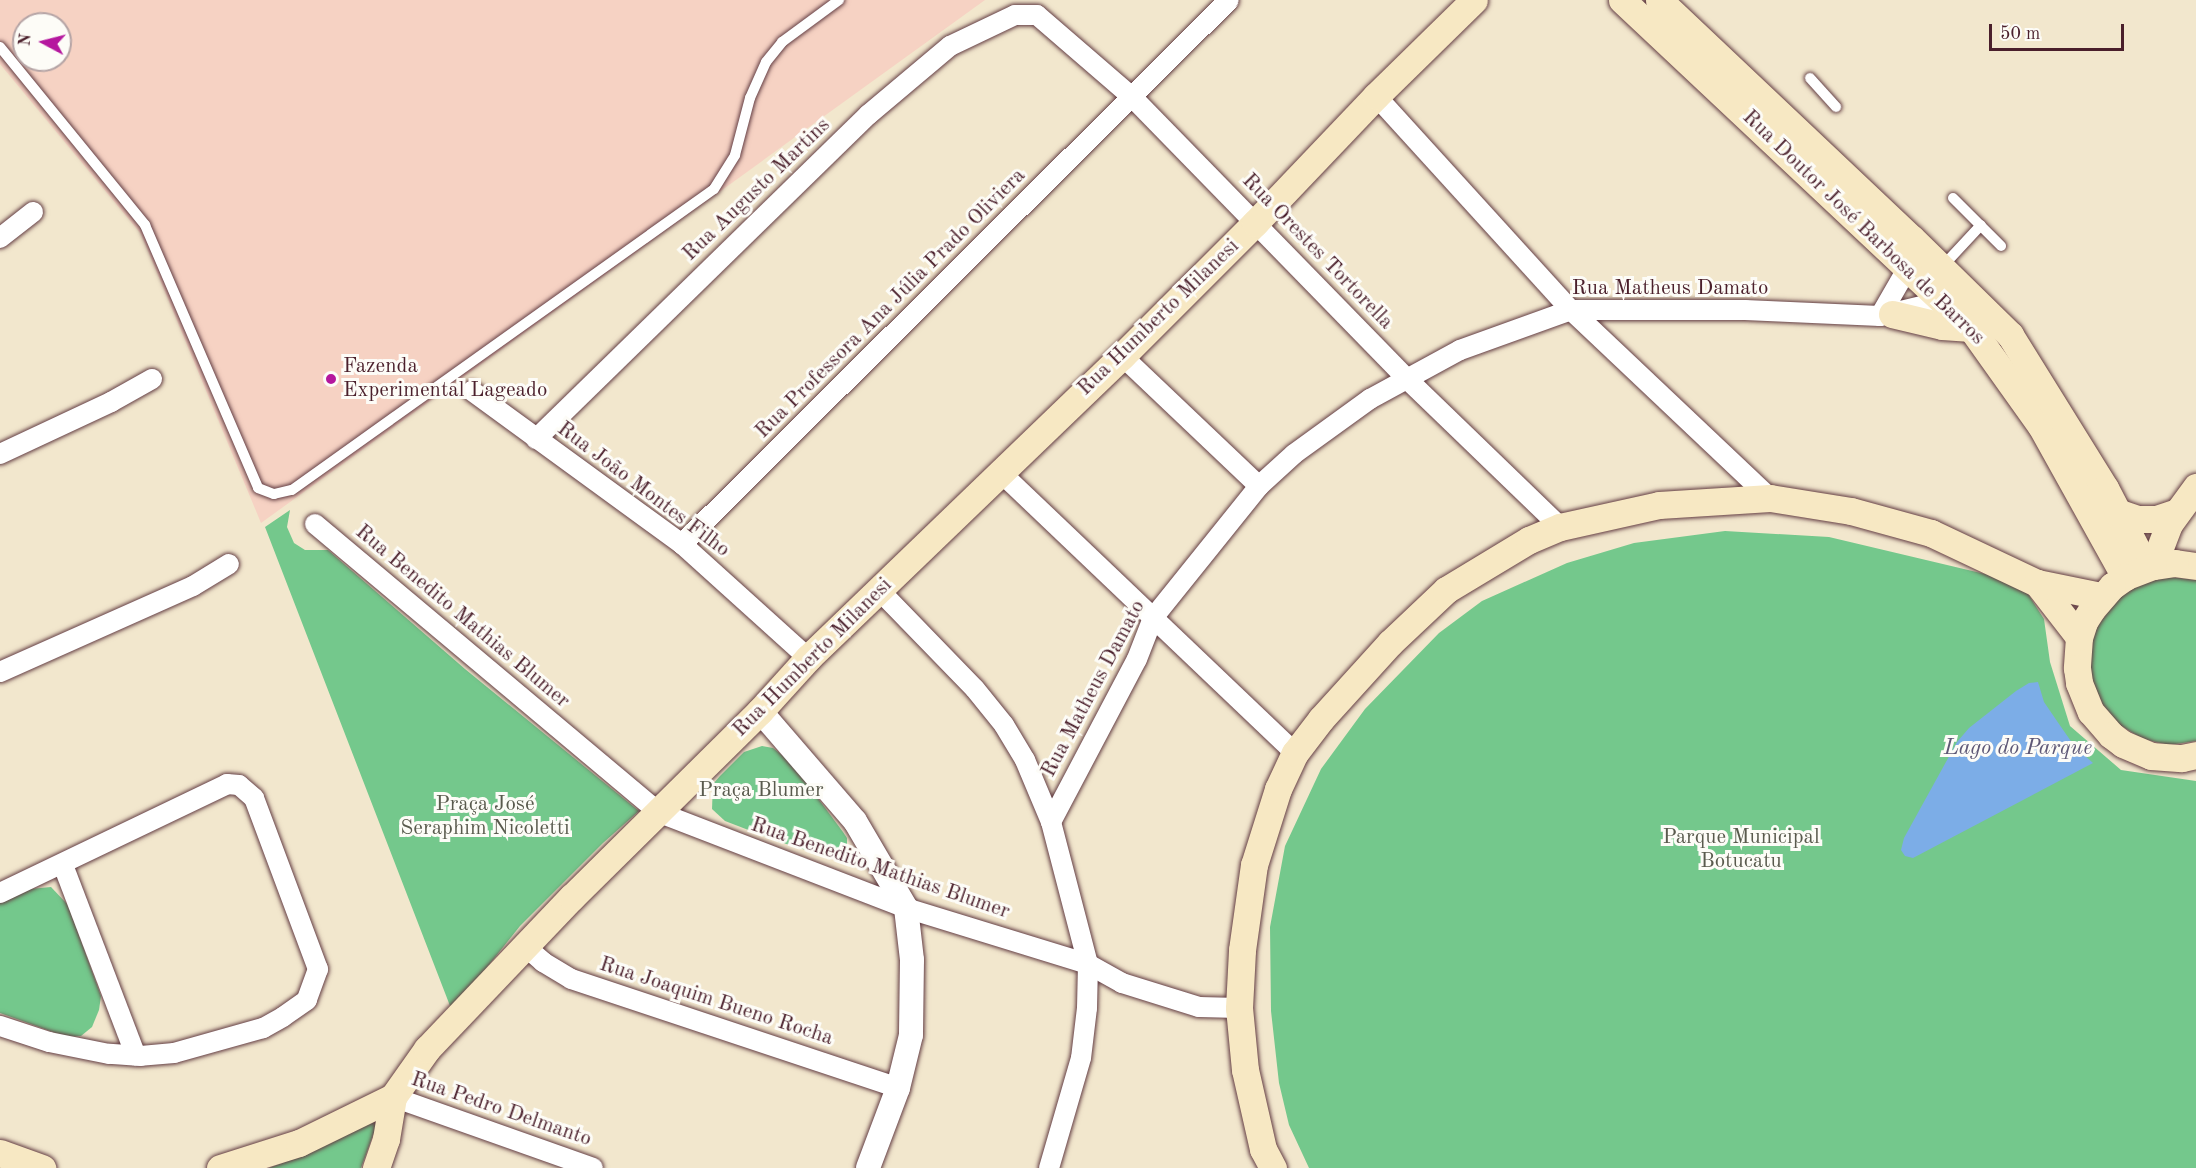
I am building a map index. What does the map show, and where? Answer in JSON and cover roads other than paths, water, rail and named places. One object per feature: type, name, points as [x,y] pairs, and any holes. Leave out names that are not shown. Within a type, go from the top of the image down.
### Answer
[{"type":"main road","name":"Rua Humberto Milanesi","points":[[220,1168],[299,1143],[393,1097],[427,1048],[572,897],[660,813],[760,711],[808,658],[880,591],[999,471],[1122,356],[1255,223],[1376,96],[1474,0]]},
{"type":"main road","name":"Rua Doutor José Barbosa de Barros","points":[[1622,0],[1935,274],[2010,335],[2117,512],[2141,570]]},
{"type":"main road","name":"Rua Doutor José Barbosa de Barros","points":[[1659,0],[1935,274],[2141,570]]},
{"type":"main road","points":[[1886,315],[1942,327],[1971,328]]},
{"type":"main road","points":[[2141,570],[2169,524],[2196,487]]},
{"type":"main road","points":[[1265,1162],[1245,1070],[1239,1008],[1242,950],[1254,865],[1278,789],[1295,753],[1321,719],[1390,643],[1446,590],[1529,540],[1560,527],[1659,505],[1770,498],[1851,511],[1931,533],[2037,583],[2101,596]]},
{"type":"main road","points":[[2117,512],[2137,519],[2156,519],[2177,512]]},
{"type":"main road","points":[[2196,566],[2175,563],[2141,570],[2101,596],[2079,637],[2077,660],[2079,683],[2091,711],[2105,730],[2123,744],[2151,756],[2174,758],[2196,755]]},
{"type":"main road","points":[[2037,583],[2079,637]]},
{"type":"main road","points":[[376,1168],[386,1139],[393,1097]]},
{"type":"main road","points":[[0,1153],[42,1168]]},
{"type":"street","name":"Rua Professora Ana Júlia Prado Oliviera","points":[[682,544],[1229,0]]},
{"type":"street","name":"Rua Augusto Martins","points":[[536,439],[886,100],[950,46],[1015,15],[1037,15]]},
{"type":"street","name":"Rua Orestes Tortorella","points":[[1037,15],[1133,98],[1407,379],[1560,527]]},
{"type":"street","points":[[1376,96],[1571,310],[1770,498]]},
{"type":"street","points":[[0,238],[33,212]]},
{"type":"street","points":[[1886,315],[1935,274]]},
{"type":"street","name":"Rua Matheus Damato","points":[[1051,822],[1137,659],[1154,618],[1259,486],[1294,454],[1351,413],[1460,350],[1571,310],[1745,310],[1886,315],[1935,274]]},
{"type":"street","points":[[1122,356],[1259,486]]},
{"type":"street","points":[[0,454],[111,402],[152,379]]},
{"type":"street","name":"Rua João Montes Filho","points":[[472,391],[682,544],[808,658]]},
{"type":"street","points":[[999,471],[1295,753]]},
{"type":"street","name":"Rua Benedito Mathias Blumer","points":[[315,524],[660,813],[906,908],[1088,964],[1122,983],[1199,1007],[1239,1008]]},
{"type":"street","points":[[0,672],[193,586],[229,564]]},
{"type":"street","points":[[880,591],[975,689],[1004,725],[1025,760],[1051,822],[1088,964],[1087,1008],[1081,1058],[1049,1168]]},
{"type":"street","points":[[760,711],[855,821],[906,908],[912,960],[911,1025],[898,1088],[868,1168]]},
{"type":"street","points":[[0,893],[63,865],[227,784],[238,785],[254,798],[318,969],[307,1000],[263,1028],[174,1053],[136,1056],[77,1048],[0,1026]]},
{"type":"street","points":[[63,865],[136,1056]]},
{"type":"street","name":"Rua Joaquim Bueno Rocha","points":[[526,947],[543,962],[571,979],[898,1088]]},
{"type":"street","name":"Rua Pedro Delmanto","points":[[393,1097],[593,1168]]},
{"type":"lane","points":[[0,47],[145,225],[258,488],[274,494],[292,490],[714,189],[735,155],[756,78],[766,62],[782,42],[839,0]]},
{"type":"lane","points":[[1810,78],[1836,107]]},
{"type":"lane","points":[[1953,198],[2001,246]]},
{"type":"lane","points":[[1935,274],[1981,225]]},
{"type":"water","name":"Lago do Parque","points":[[2038,682],[2044,702],[2075,747],[2093,763],[1913,858],[1905,856],[1901,850],[1904,838],[1957,742],[1969,728],[2016,691],[2029,683]]},
{"type":"place","name":"Fazenda Experimental Lageado","points":[[331,379]]},
{"type":"park label","name":"Praça Blumer","points":[[761,791]]},
{"type":"park label","name":"Praça José Seraphim Nicoletti","points":[[485,817]]},
{"type":"park label","name":"Parque Municipal Botucatu","points":[[1741,850]]}]
